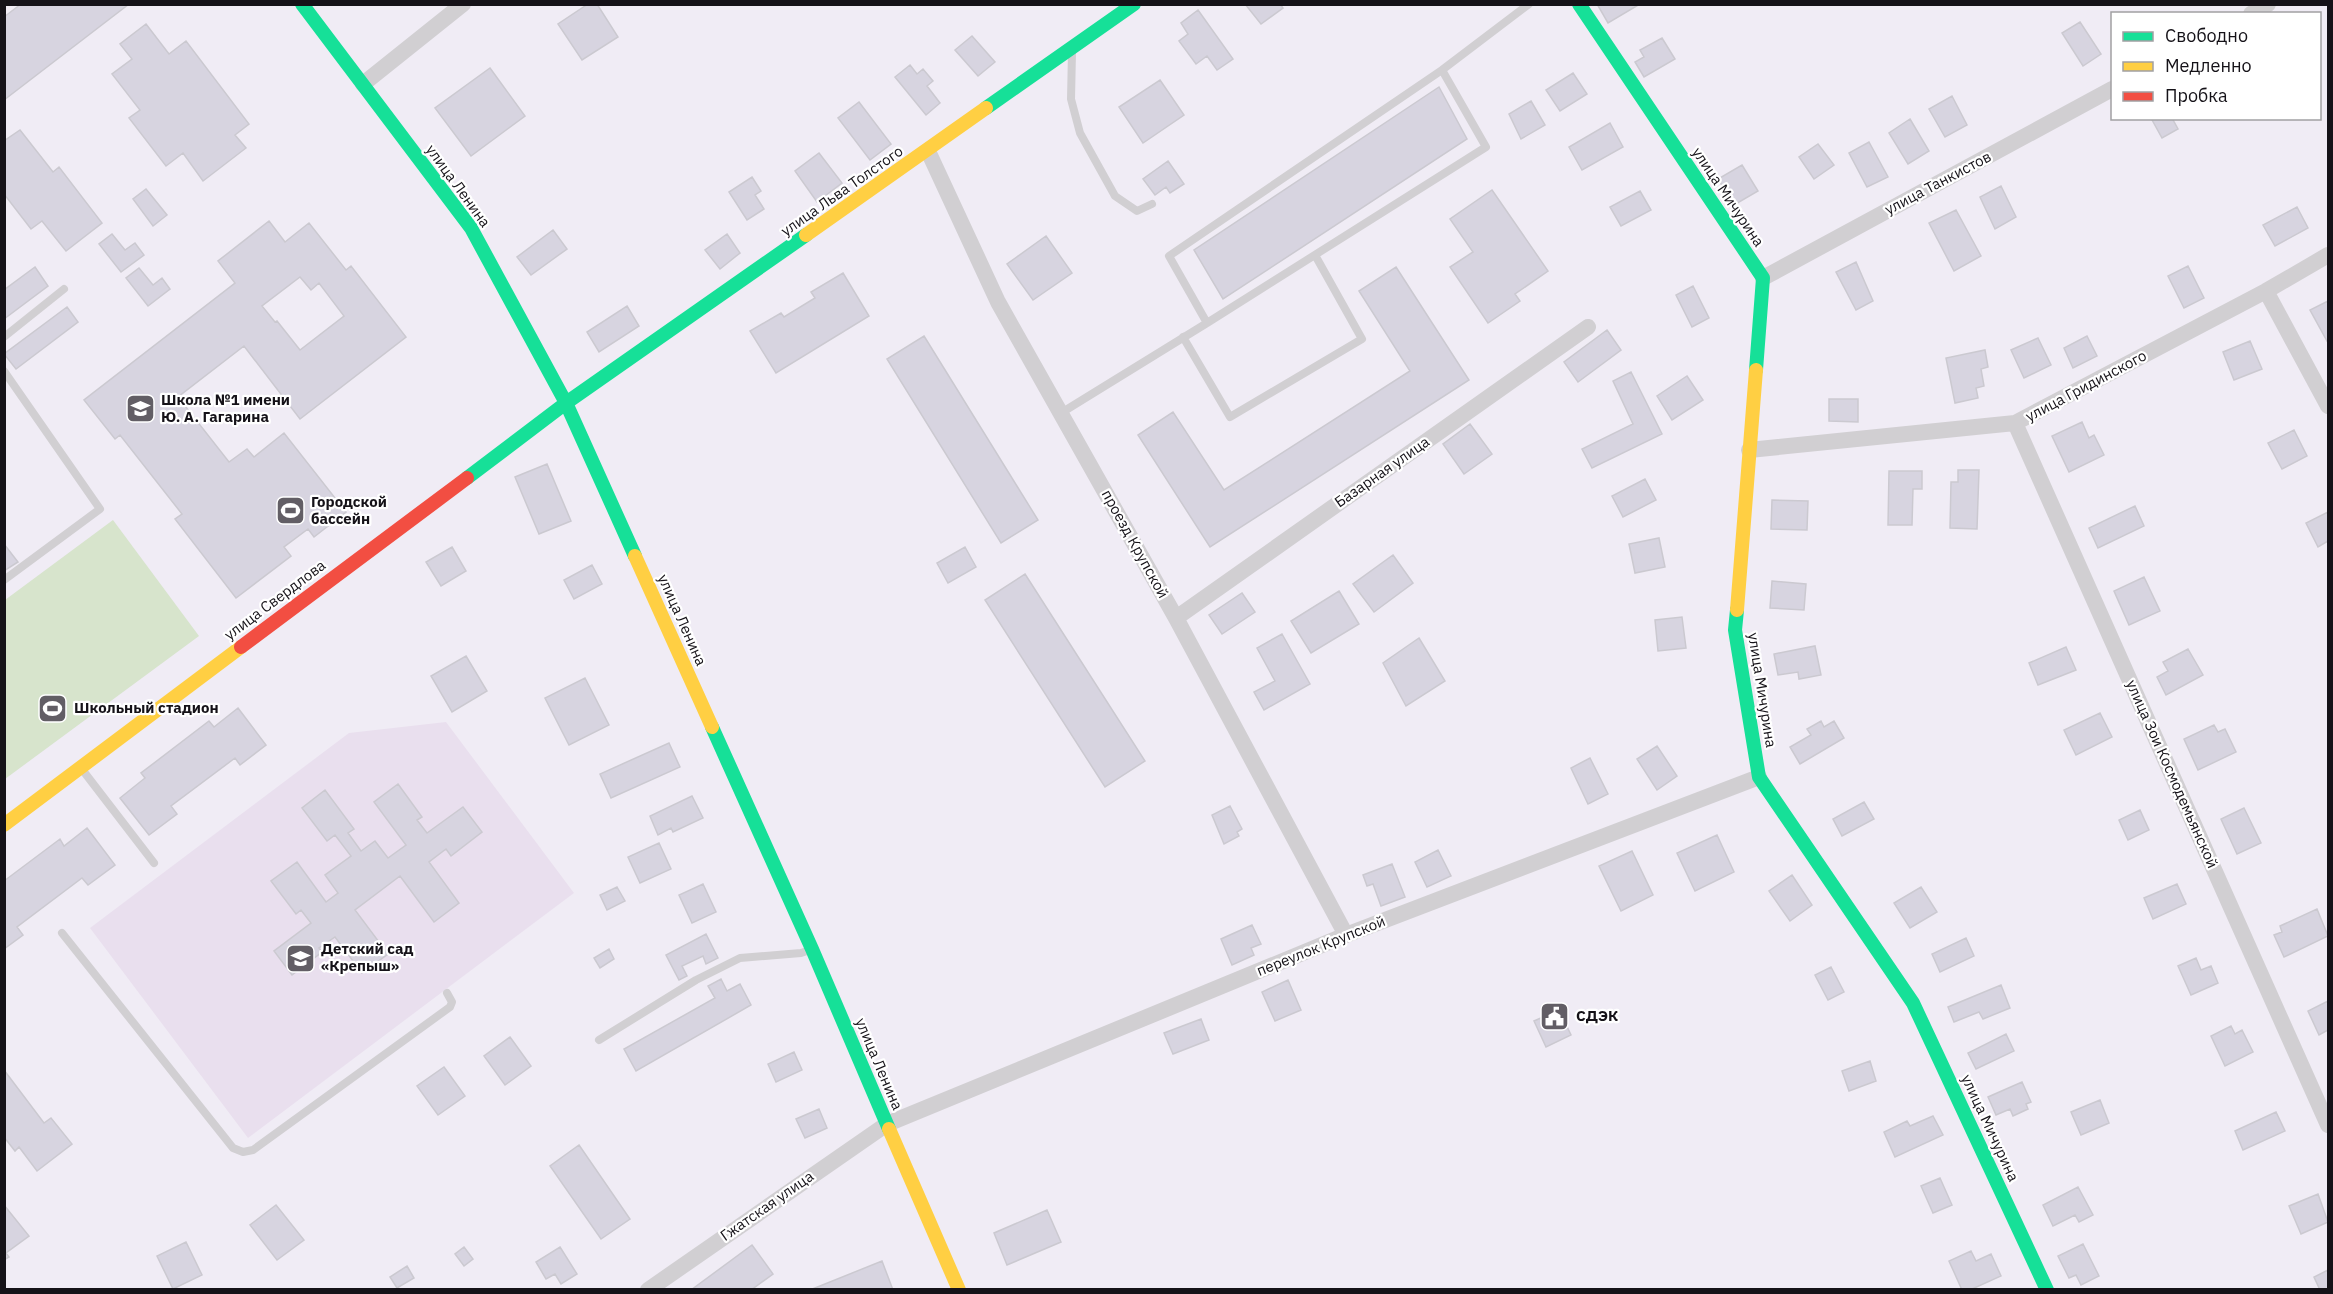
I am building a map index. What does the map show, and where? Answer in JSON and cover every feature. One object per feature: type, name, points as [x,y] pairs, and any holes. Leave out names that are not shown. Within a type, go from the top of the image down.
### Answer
[{"type":"street","name":"улица Ленина","points":[[302,4],[471,228],[566,403],[812,950],[959,1290]]},
{"type":"street","points":[[363,84],[463,4]]},
{"type":"street","name":"улица Льва Толстого","points":[[566,403],[1134,4]]},
{"type":"street","name":"улица Мичурина","points":[[1579,4],[1763,278],[1735,630],[1760,777],[1913,1003],[2047,1290]]},
{"type":"street","points":[[2254,12],[2268,4]]},
{"type":"street","name":"улица Танкистов","points":[[1763,278],[2111,89]]},
{"type":"street","name":"проезд Крупской","points":[[927,151],[998,303],[1176,618],[1346,935]]},
{"type":"street","name":"улица Гридинского","points":[[1749,450],[2015,423],[2266,291],[2328,255]]},
{"type":"street","points":[[2266,291],[2328,406]]},
{"type":"street","name":"Базарная улица","points":[[1176,618],[1588,327]]},
{"type":"street","name":"улица Свердлова","points":[[4,825],[566,403]]},
{"type":"street","name":"улица Зои Космодемьянской","points":[[2015,423],[2328,1125]]},
{"type":"street","name":"переулок Крупской","points":[[887,1124],[1346,935],[1760,777]]},
{"type":"street","name":"Гжатская улица","points":[[648,1290],[887,1124]]},
{"type":"lane","points":[[1207,323],[1169,256],[1442,70],[1529,4]]},
{"type":"lane","points":[[1072,48],[1071,99],[1080,133],[1114,196],[1137,211],[1152,204]]},
{"type":"lane","points":[[1061,413],[1486,147],[1442,70]]},
{"type":"lane","points":[[1184,338],[1230,417],[1362,339],[1315,255]]},
{"type":"lane","points":[[4,338],[64,289]]},
{"type":"lane","points":[[4,371],[100,510],[4,580]]},
{"type":"lane","points":[[81,768],[154,863]]},
{"type":"lane","points":[[62,933],[233,1148],[243,1152],[253,1150],[450,1007],[452,1002],[447,993]]},
{"type":"lane","points":[[599,1040],[696,980],[741,958],[812,950]]},
{"type":"shaded area","name":"Детский сад «Крепыш»","points":[[446,722],[574,893],[248,1138],[90,928],[349,733]]},
{"type":"green space","name":"Школьный стадион","points":[[113,520],[199,636],[5,779],[5,600]]},
{"type":"building","points":[[21,4],[129,4],[4,100],[4,17]]},
{"type":"building","points":[[588,4],[597,4],[618,37],[582,60],[558,24]]},
{"type":"building","points":[[1245,4],[1280,4],[1283,8],[1261,24]]},
{"type":"building","points":[[1597,4],[1640,4],[1608,23]]},
{"type":"building","points":[[1198,10],[1233,59],[1217,70],[1207,56],[1196,64],[1179,41],[1188,34],[1181,23]]},
{"type":"building","points":[[2080,22],[2101,54],[2083,66],[2062,33]]},
{"type":"building","points":[[146,24],[169,54],[186,41],[249,124],[235,135],[246,148],[203,181],[183,153],[166,166],[129,118],[140,110],[112,74],[132,59],[120,44]]},
{"type":"building","points":[[972,36],[995,62],[978,76],[955,50]]},
{"type":"building","points":[[1662,38],[1675,59],[1644,77],[1635,62],[1644,57],[1640,50]]},
{"type":"building","points":[[910,65],[917,74],[923,69],[933,81],[927,86],[940,103],[926,115],[895,77]]},
{"type":"building","points":[[490,68],[525,116],[471,156],[435,108]]},
{"type":"building","points":[[1573,73],[1587,94],[1560,111],[1546,90]]},
{"type":"building","points":[[1160,80],[1184,115],[1143,143],[1119,107]]},
{"type":"building","points":[[1439,87],[1467,139],[1223,299],[1194,250]]},
{"type":"building","points":[[1952,96],[1967,125],[1945,137],[1929,109]]},
{"type":"building","points":[[1531,101],[1545,125],[1521,139],[1509,114]]},
{"type":"building","points":[[859,102],[891,144],[870,160],[838,118]]},
{"type":"building","points":[[1910,119],[1929,151],[1908,164],[1889,133]]},
{"type":"building","points":[[2152,120],[2173,120],[2178,129],[2162,138]]},
{"type":"building","points":[[1610,123],[1623,147],[1582,170],[1569,147]]},
{"type":"building","points":[[20,130],[53,172],[59,167],[102,223],[66,251],[42,221],[31,229],[4,194],[4,141]]},
{"type":"building","points":[[1869,142],[1888,177],[1867,187],[1849,153]]},
{"type":"building","points":[[1818,144],[1834,165],[1814,179],[1799,157]]},
{"type":"building","points":[[819,153],[842,183],[817,202],[795,171]]},
{"type":"building","points":[[1168,161],[1184,184],[1170,193],[1166,187],[1155,195],[1143,179]]},
{"type":"building","points":[[1742,165],[1758,191],[1734,205],[1718,179]]},
{"type":"building","points":[[752,177],[761,191],[755,195],[764,209],[747,220],[729,192]]},
{"type":"building","points":[[2001,186],[2016,217],[1995,229],[1980,197]]},
{"type":"building","points":[[146,189],[167,215],[153,226],[133,199]]},
{"type":"building","points":[[1492,190],[1548,271],[1515,294],[1520,301],[1488,323],[1450,267],[1473,252],[1450,219]]},
{"type":"building","points":[[1640,191],[1651,210],[1621,226],[1610,207]]},
{"type":"building","points":[[2297,207],[2308,228],[2275,246],[2263,225]]},
{"type":"building","points":[[1956,210],[1981,256],[1954,271],[1929,223]]},
{"type":"building","name":"Школа №1 имени Ю. А. Гагарина","points":[[269,221],[285,242],[309,223],[346,270],[351,266],[406,337],[300,419],[244,346],[178,397],[229,462],[247,449],[254,457],[284,433],[346,512],[314,537],[308,529],[284,547],[291,556],[236,598],[175,519],[182,514],[120,435],[115,439],[84,400],[235,283],[218,261]],"holes":[[[300,277],[311,290],[319,283],[344,316],[300,350],[262,306]]]},
{"type":"building","points":[[553,230],[567,249],[531,275],[517,257]]},
{"type":"building","points":[[112,234],[125,250],[135,243],[144,255],[121,272],[99,244]]},
{"type":"building","points":[[727,234],[740,253],[720,269],[705,250]]},
{"type":"building","points":[[1046,236],[1072,273],[1033,300],[1007,264]]},
{"type":"building","points":[[1856,262],[1873,301],[1856,310],[1836,272]]},
{"type":"building","points":[[2188,266],[2204,298],[2184,308],[2168,276]]},
{"type":"building","points":[[35,267],[48,286],[4,319],[4,290]]},
{"type":"building","points":[[1396,267],[1469,380],[1210,547],[1138,435],[1173,412],[1224,490],[1410,371],[1359,291]]},
{"type":"building","points":[[139,268],[153,285],[162,278],[170,289],[148,306],[126,278]]},
{"type":"building","points":[[843,273],[869,316],[776,373],[750,331],[781,313],[784,317],[815,298],[811,292]]},
{"type":"building","points":[[1693,286],[1709,318],[1692,327],[1676,295]]},
{"type":"building","points":[[2328,301],[2328,340],[2327,341],[2310,310]]},
{"type":"building","points":[[627,306],[639,326],[599,352],[587,332]]},
{"type":"building","points":[[67,307],[78,322],[16,369],[4,354]]},
{"type":"building","points":[[1607,330],[1621,350],[1578,382],[1564,362]]},
{"type":"building","points":[[924,336],[1038,520],[1001,543],[887,359]]},
{"type":"building","points":[[2087,336],[2097,356],[2073,368],[2064,348]]},
{"type":"building","points":[[2038,338],[2051,365],[2024,378],[2011,350]]},
{"type":"building","points":[[2250,341],[2262,369],[2234,380],[2223,352]]},
{"type":"building","points":[[1985,350],[1988,367],[1981,369],[1984,386],[1976,388],[1978,398],[1955,403],[1946,358]]},
{"type":"building","points":[[1631,372],[1662,434],[1592,468],[1582,449],[1633,424],[1613,381]]},
{"type":"building","points":[[1687,376],[1703,400],[1672,420],[1657,396]]},
{"type":"building","points":[[1829,399],[1858,399],[1858,422],[1829,421]]},
{"type":"building","points":[[2082,422],[2089,438],[2094,435],[2104,455],[2069,472],[2052,436]]},
{"type":"building","points":[[1470,424],[1492,454],[1464,474],[1443,444]]},
{"type":"building","points":[[2294,430],[2307,456],[2282,469],[2268,443]]},
{"type":"building","points":[[547,464],[571,521],[539,534],[515,477]]},
{"type":"building","points":[[1958,470],[1979,470],[1977,529],[1950,528],[1951,482],[1958,482]]},
{"type":"building","points":[[1889,471],[1922,471],[1922,489],[1913,489],[1912,525],[1888,525]]},
{"type":"building","points":[[1645,479],[1656,500],[1623,517],[1612,496]]},
{"type":"building","points":[[1772,500],[1808,501],[1807,530],[1771,529]]},
{"type":"building","points":[[2135,506],[2144,526],[2098,548],[2089,528]]},
{"type":"building","points":[[2328,512],[2328,541],[2318,547],[2306,523]]},
{"type":"building","points":[[1659,538],[1665,567],[1635,573],[1629,544]]},
{"type":"building","points":[[4,544],[18,562],[4,571]]},
{"type":"building","points":[[452,547],[466,571],[441,586],[426,562]]},
{"type":"building","points":[[965,547],[976,567],[948,583],[937,563]]},
{"type":"building","points":[[1393,555],[1413,583],[1374,612],[1353,584]]},
{"type":"building","points":[[592,565],[602,584],[574,599],[564,580]]},
{"type":"building","points":[[1025,574],[1145,761],[1105,787],[985,600]]},
{"type":"building","points":[[2144,577],[2160,611],[2129,625],[2114,591]]},
{"type":"building","points":[[1772,581],[1806,584],[1804,610],[1770,608]]},
{"type":"building","points":[[1339,591],[1359,624],[1311,653],[1291,621]]},
{"type":"building","points":[[1242,593],[1255,612],[1222,634],[1209,615]]},
{"type":"building","points":[[1682,617],[1686,648],[1658,651],[1655,620]]},
{"type":"building","points":[[1282,634],[1310,684],[1264,710],[1254,692],[1275,681],[1257,648]]},
{"type":"building","points":[[1419,638],[1445,681],[1406,706],[1383,663]]},
{"type":"building","points":[[1815,646],[1821,675],[1799,679],[1798,672],[1778,675],[1774,654]]},
{"type":"building","points":[[2066,647],[2076,670],[2038,685],[2029,663]]},
{"type":"building","points":[[2188,649],[2203,675],[2166,695],[2157,677],[2168,671],[2163,662]]},
{"type":"building","points":[[466,656],[487,691],[452,712],[431,676]]},
{"type":"building","points":[[585,678],[609,725],[569,745],[545,698]]},
{"type":"building","points":[[238,708],[266,745],[240,765],[235,758],[171,806],[177,814],[149,835],[120,798],[145,778],[141,773],[209,721],[214,727]]},
{"type":"building","points":[[2100,713],[2112,737],[2076,755],[2064,730]]},
{"type":"building","points":[[1821,721],[1824,727],[1834,721],[1844,738],[1800,764],[1790,747],[1811,735],[1807,729]]},
{"type":"building","points":[[2214,725],[2218,732],[2225,729],[2236,752],[2198,770],[2184,739]]},
{"type":"building","points":[[669,743],[680,767],[611,798],[600,774]]},
{"type":"building","points":[[1657,746],[1677,776],[1657,790],[1637,759]]},
{"type":"building","points":[[1590,758],[1608,794],[1588,804],[1571,768]]},
{"type":"building","points":[[398,784],[422,817],[417,820],[427,833],[463,807],[482,832],[451,856],[446,849],[429,862],[459,903],[434,922],[400,876],[355,910],[388,954],[362,973],[335,937],[319,948],[322,952],[292,975],[274,951],[311,923],[301,910],[296,914],[271,881],[297,862],[326,902],[338,893],[325,875],[351,856],[335,835],[327,841],[302,808],[325,790],[354,829],[348,833],[361,851],[375,841],[388,858],[406,845],[374,802]]},
{"type":"building","points":[[692,796],[703,818],[673,832],[671,828],[658,835],[650,816]]},
{"type":"building","points":[[1864,802],[1874,819],[1842,836],[1833,819]]},
{"type":"building","points":[[1230,806],[1242,829],[1237,832],[1239,836],[1224,844],[1212,815]]},
{"type":"building","points":[[2244,808],[2261,843],[2237,854],[2221,819]]},
{"type":"building","points":[[2140,810],[2149,830],[2128,840],[2119,820]]},
{"type":"building","points":[[87,828],[115,865],[88,885],[82,878],[17,927],[23,935],[4,949],[4,881],[60,839],[64,846]]},
{"type":"building","points":[[1717,835],[1734,872],[1695,891],[1677,853]]},
{"type":"building","points":[[659,843],[671,869],[640,883],[628,857]]},
{"type":"building","points":[[1438,850],[1451,876],[1427,887],[1415,862]]},
{"type":"building","points":[[1632,851],[1653,895],[1621,911],[1599,866]]},
{"type":"building","points":[[1392,864],[1405,897],[1381,906],[1373,884],[1367,886],[1363,875]]},
{"type":"building","points":[[1792,875],[1812,905],[1790,921],[1769,891]]},
{"type":"building","points":[[703,884],[716,912],[692,923],[679,895]]},
{"type":"building","points":[[2177,884],[2186,904],[2153,919],[2144,898]]},
{"type":"building","points":[[617,887],[625,901],[607,910],[600,895]]},
{"type":"building","points":[[1921,887],[1937,912],[1910,928],[1894,903]]},
{"type":"building","points":[[2317,909],[2328,936],[2284,957],[2274,935],[2282,932],[2280,926]]},
{"type":"building","points":[[1252,925],[1261,944],[1251,948],[1254,955],[1232,965],[1221,939]]},
{"type":"building","points":[[706,934],[718,958],[706,964],[703,956],[682,966],[687,976],[679,980],[666,955]]},
{"type":"building","points":[[1966,938],[1974,956],[1940,972],[1932,954]]},
{"type":"building","points":[[609,949],[614,959],[600,968],[594,958]]},
{"type":"building","points":[[2196,958],[2201,970],[2211,966],[2218,983],[2191,995],[2178,966]]},
{"type":"building","points":[[1831,967],[1844,992],[1828,1000],[1815,975]]},
{"type":"building","points":[[721,979],[727,991],[740,984],[751,1005],[636,1071],[624,1049],[715,998],[708,986]]},
{"type":"building","points":[[1288,980],[1301,1010],[1275,1021],[1262,992]]},
{"type":"building","points":[[2001,985],[2010,1008],[1983,1019],[1979,1012],[1954,1022],[1948,1007]]},
{"type":"building","points":[[2328,1001],[2328,1030],[2319,1035],[2308,1011]]},
{"type":"building","points":[[1559,1010],[1571,1035],[1546,1047],[1534,1021]]},
{"type":"building","points":[[1201,1019],[1209,1040],[1173,1054],[1164,1033]]},
{"type":"building","points":[[2231,1026],[2235,1034],[2242,1030],[2253,1052],[2225,1066],[2211,1036]]},
{"type":"building","points":[[2006,1034],[2014,1051],[1976,1069],[1968,1053]]},
{"type":"building","points":[[510,1037],[531,1066],[505,1085],[484,1056]]},
{"type":"building","points":[[794,1052],[802,1070],[776,1082],[768,1064]]},
{"type":"building","points":[[1870,1061],[1876,1081],[1849,1091],[1842,1071]]},
{"type":"building","points":[[444,1067],[465,1096],[438,1115],[417,1086]]},
{"type":"building","points":[[4,1070],[44,1123],[51,1118],[72,1144],[37,1171],[19,1147],[15,1151],[4,1137]]},
{"type":"building","points":[[2022,1082],[2031,1102],[2026,1104],[2028,1109],[2013,1116],[2010,1109],[1996,1115],[1988,1097]]},
{"type":"building","points":[[2100,1100],[2109,1123],[2081,1135],[2071,1112]]},
{"type":"building","points":[[819,1109],[827,1128],[805,1138],[796,1119]]},
{"type":"building","points":[[2276,1112],[2285,1131],[2243,1150],[2235,1131]]},
{"type":"building","points":[[1933,1116],[1943,1135],[1895,1157],[1884,1132],[1907,1121],[1910,1126]]},
{"type":"building","points":[[579,1145],[630,1219],[601,1239],[550,1166]]},
{"type":"building","points":[[1940,1178],[1952,1205],[1933,1213],[1921,1186]]},
{"type":"building","points":[[2078,1187],[2093,1215],[2079,1222],[2075,1215],[2053,1226],[2043,1205]]},
{"type":"building","points":[[2318,1194],[2328,1222],[2301,1234],[2289,1206]]},
{"type":"building","points":[[4,1205],[29,1236],[6,1253],[9,1257],[4,1260]]},
{"type":"building","points":[[276,1205],[304,1240],[277,1260],[250,1225]]},
{"type":"building","points":[[1047,1210],[1061,1242],[1007,1265],[994,1233]]},
{"type":"building","points":[[186,1242],[202,1275],[173,1289],[157,1256]]},
{"type":"building","points":[[2083,1244],[2099,1276],[2081,1285],[2076,1275],[2069,1278],[2058,1256]]},
{"type":"building","points":[[752,1245],[773,1274],[751,1290],[691,1290]]},
{"type":"building","points":[[464,1247],[473,1259],[464,1266],[455,1254]]},
{"type":"building","points":[[560,1247],[577,1274],[561,1284],[555,1274],[546,1279],[536,1262]]},
{"type":"building","points":[[1971,1251],[1976,1261],[1991,1254],[2001,1276],[1970,1290],[1962,1290],[1949,1261]]},
{"type":"building","points":[[882,1261],[893,1290],[810,1290]]},
{"type":"building","points":[[407,1266],[414,1278],[397,1288],[390,1277]]},
{"type":"building","points":[[2328,1270],[2328,1290],[2320,1290],[2314,1277]]},
{"type":"traffic: fast","points":[[302,4],[471,228],[566,403],[635,556]]},
{"type":"traffic: fast","points":[[986,108],[1134,4]]},
{"type":"traffic: fast","points":[[1579,4],[1763,278],[1756,370]]},
{"type":"traffic: fast","points":[[467,478],[566,403],[806,235]]},
{"type":"traffic: fast","points":[[1737,610],[1735,630],[1759,777],[1913,1003],[2047,1290]]},
{"type":"traffic: fast","points":[[712,727],[812,949],[889,1129]]},
{"type":"traffic: slow","points":[[806,235],[986,108]]},
{"type":"traffic: slow","points":[[1737,610],[1756,370]]},
{"type":"traffic: slow","points":[[635,556],[712,727]]},
{"type":"traffic: slow","points":[[4,825],[241,647]]},
{"type":"traffic: slow","points":[[889,1129],[959,1290]]},
{"type":"traffic: jam","points":[[241,647],[467,478]]},
{"type":"place","name":"Школа №1 имени Ю. А. Гагарина","points":[[140,409]]},
{"type":"place","name":"Городской бассейн","points":[[290,511]]},
{"type":"place","name":"Школьный стадион","points":[[53,708]]},
{"type":"place","name":"Детский сад «Крепыш»","points":[[300,958]]},
{"type":"place","name":"СДЭК","points":[[1555,1016]]}]
